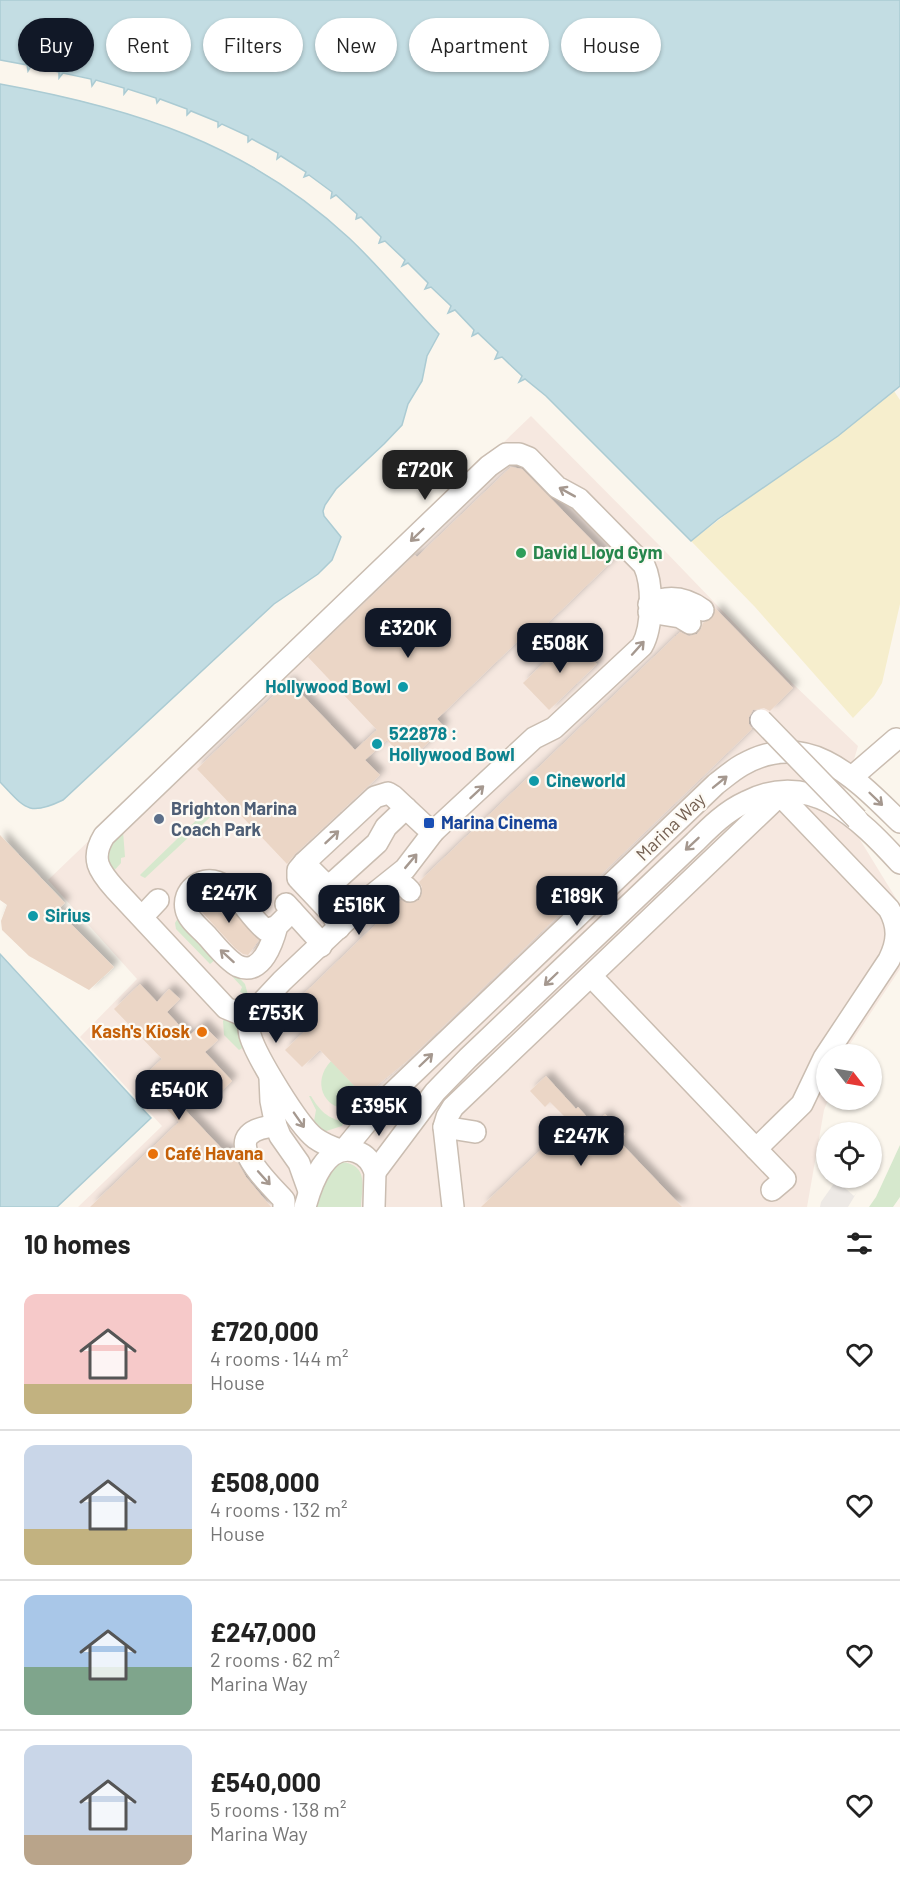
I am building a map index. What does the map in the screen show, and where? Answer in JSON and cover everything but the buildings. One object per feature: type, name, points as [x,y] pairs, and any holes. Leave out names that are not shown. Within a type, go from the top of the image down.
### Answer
[{"type":"street","points":[[250,1018],[226,1008],[212,995],[115,890],[100,870],[97,858],[97,851],[104,836],[501,456],[515,453],[529,458],[557,487],[579,499],[644,565],[649,579],[648,634],[642,646],[554,728],[534,738],[434,831],[405,868],[401,886],[375,893],[258,1006],[250,1018],[250,1036],[270,1076],[304,1127],[314,1137],[342,1150],[364,1155],[371,1162],[375,1172],[378,1204]]},
{"type":"street","points":[[649,608],[680,617],[696,616]]},
{"type":"street","points":[[761,720],[857,819]]},
{"type":"street","points":[[852,777],[896,739]]},
{"type":"street","name":"Marina Way","points":[[307,1199],[314,1179],[324,1163],[342,1150],[384,1101],[707,792],[741,765],[773,753],[810,754],[852,777],[900,822]]},
{"type":"street","name":"Marina Way","points":[[375,1172],[435,1092],[468,1058],[694,842],[734,809],[754,798],[776,792],[793,791],[818,796],[857,819],[900,862]]},
{"type":"street","points":[[339,928],[332,914],[298,878],[298,870],[304,863],[375,797],[388,793],[434,831]]},
{"type":"street","points":[[453,1207],[444,1127],[447,1117],[456,1104],[780,795],[889,909],[895,921],[897,936],[889,960],[824,1058],[802,1104],[756,1149]]},
{"type":"street","points":[[304,863],[324,882],[329,884],[335,881],[377,843],[386,827],[406,808]]},
{"type":"street","points":[[204,881],[216,882],[227,889],[263,928],[269,930],[285,914],[265,958],[253,966],[239,966],[221,951],[188,916],[186,900],[190,890],[198,884],[204,881]]},
{"type":"street","points":[[142,917],[158,900]]},
{"type":"street","points":[[285,914],[318,939],[321,946]]},
{"type":"street","points":[[591,976],[785,1179],[772,1190]]},
{"type":"street","points":[[270,1076],[271,1101],[276,1126],[280,1136],[299,1163],[307,1199]]},
{"type":"street","points":[[276,1126],[253,1133],[245,1149],[250,1163],[284,1200],[284,1207]]},
{"type":"street","points":[[444,1127],[475,1132]]},
{"type":"street","points":[[435,1207],[448,1170]]},
{"type":"shaded area","points":[[531,416],[792,683],[858,746],[840,807],[900,905],[900,969],[850,1044],[816,1044],[816,1110],[824,1110],[822,1122],[816,1122],[816,1156],[807,1207],[78,1207],[162,1126],[80,1037],[137,979],[48,880]]},
{"type":"shaded area","points":[[831,1188],[845,1188],[854,1196],[857,1192],[848,1207],[820,1207]]},
{"type":"green space","points":[[212,805],[221,807],[145,878],[140,875]]},
{"type":"green space","points":[[123,831],[125,857],[121,858],[121,863],[112,873],[108,872],[107,846]]},
{"type":"green space","points":[[178,918],[184,921],[245,984],[248,995],[240,992],[242,987],[216,959],[210,964],[176,929],[175,923]]},
{"type":"green space","points":[[225,1017],[242,1029],[244,1047],[239,1050],[224,1035]]},
{"type":"green space","points":[[331,1061],[364,1096],[355,1105],[346,1108],[337,1106],[323,1093],[321,1083],[323,1072]]},
{"type":"green space","points":[[309,1096],[324,1113],[344,1122],[342,1126],[320,1133],[313,1127],[316,1110]]},
{"type":"green space","points":[[900,1145],[900,1197],[893,1207],[869,1207],[882,1188]]},
{"type":"green space","points":[[342,1162],[351,1164],[360,1172],[363,1185],[361,1207],[311,1207],[331,1167]]},
{"type":"sand","points":[[894,391],[900,400],[900,604],[882,683],[874,696],[853,718],[755,607],[691,541],[753,494],[833,439]]},
{"type":"water","points":[[0,0],[900,0],[900,386],[838,436],[718,519],[691,541],[546,396],[525,379],[519,382],[522,376],[502,357],[495,359],[498,352],[478,333],[472,336],[474,330],[455,310],[448,313],[451,306],[431,287],[425,289],[428,283],[408,263],[402,266],[405,260],[385,241],[379,243],[381,237],[361,217],[356,219],[357,214],[336,195],[331,198],[332,192],[309,175],[304,177],[306,172],[281,156],[277,159],[278,153],[252,139],[248,142],[248,136],[222,124],[218,127],[218,122],[191,111],[187,115],[187,109],[160,99],[157,103],[156,98],[128,89],[124,94],[124,88],[96,80],[92,86],[91,79],[63,73],[59,78],[59,72],[94,72],[94,18],[18,18],[18,63],[0,60]]},
{"type":"water","points":[[0,84],[96,105],[142,118],[229,154],[271,178],[310,205],[349,238],[439,334],[427,356],[422,381],[408,404],[402,425],[336,489],[325,505],[324,516],[341,537],[332,560],[318,574],[274,604],[63,800],[34,809],[22,804],[0,782]]},
{"type":"water","points":[[0,954],[151,1118],[57,1207],[0,1207]]},
{"type":"place","name":"David Lloyd Gym","points":[[521,553]]},
{"type":"place","name":"Hollywood Bowl","points":[[403,687]]},
{"type":"place","name":"522878 : Hollywood Bowl","points":[[377,744]]},
{"type":"place","name":"Cineworld","points":[[534,781]]},
{"type":"place","name":"Brighton Marina Coach Park","points":[[159,819]]},
{"type":"place","name":"Marina Cinema","points":[[429,823]]},
{"type":"place","name":"Sirius","points":[[33,916]]},
{"type":"place","name":"Kash's Kiosk","points":[[202,1032]]},
{"type":"place","name":"Café Havana","points":[[153,1154]]}]
